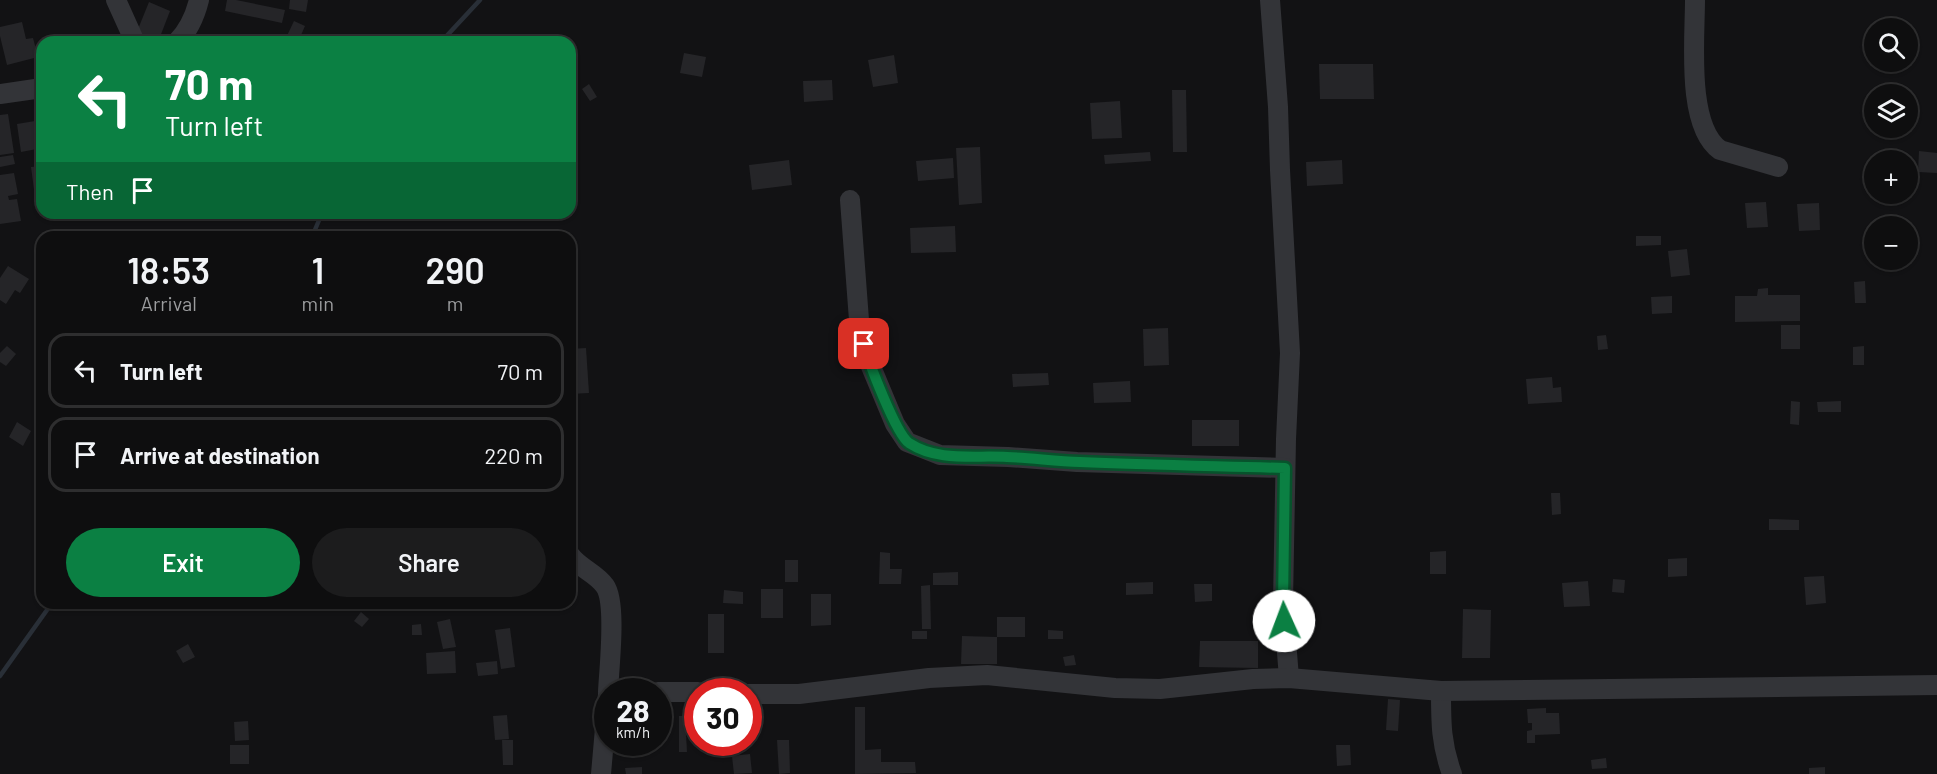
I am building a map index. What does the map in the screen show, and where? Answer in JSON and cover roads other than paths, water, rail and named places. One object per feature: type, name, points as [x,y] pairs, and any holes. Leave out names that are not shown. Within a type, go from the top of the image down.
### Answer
[{"type":"street","points":[[116,0],[132,36]]},
{"type":"street","points":[[183,36],[192,22],[199,0]]},
{"type":"street","points":[[1270,0],[1278,107],[1290,353],[1283,602],[1289,678]]},
{"type":"street","points":[[1695,0],[1696,99],[1706,133],[1712,144],[1720,150],[1778,167]]},
{"type":"street","points":[[0,94],[36,89]]},
{"type":"street","points":[[850,200],[859,320],[867,357],[895,424],[907,442],[940,455],[1077,462],[1285,468]]},
{"type":"street","points":[[576,563],[603,584],[610,596],[609,678]]},
{"type":"street","points":[[762,694],[799,694],[887,682],[987,675],[1114,688],[1160,689],[1253,679],[1289,678],[1441,691],[1937,685]]},
{"type":"street","points":[[1441,691],[1441,735],[1452,774]]},
{"type":"street","points":[[601,774],[602,756]]},
{"type":"waterway","points":[[447,36],[480,0]]},
{"type":"waterway","points":[[314,231],[320,219]]},
{"type":"waterway","points":[[0,676],[48,609]]}]
